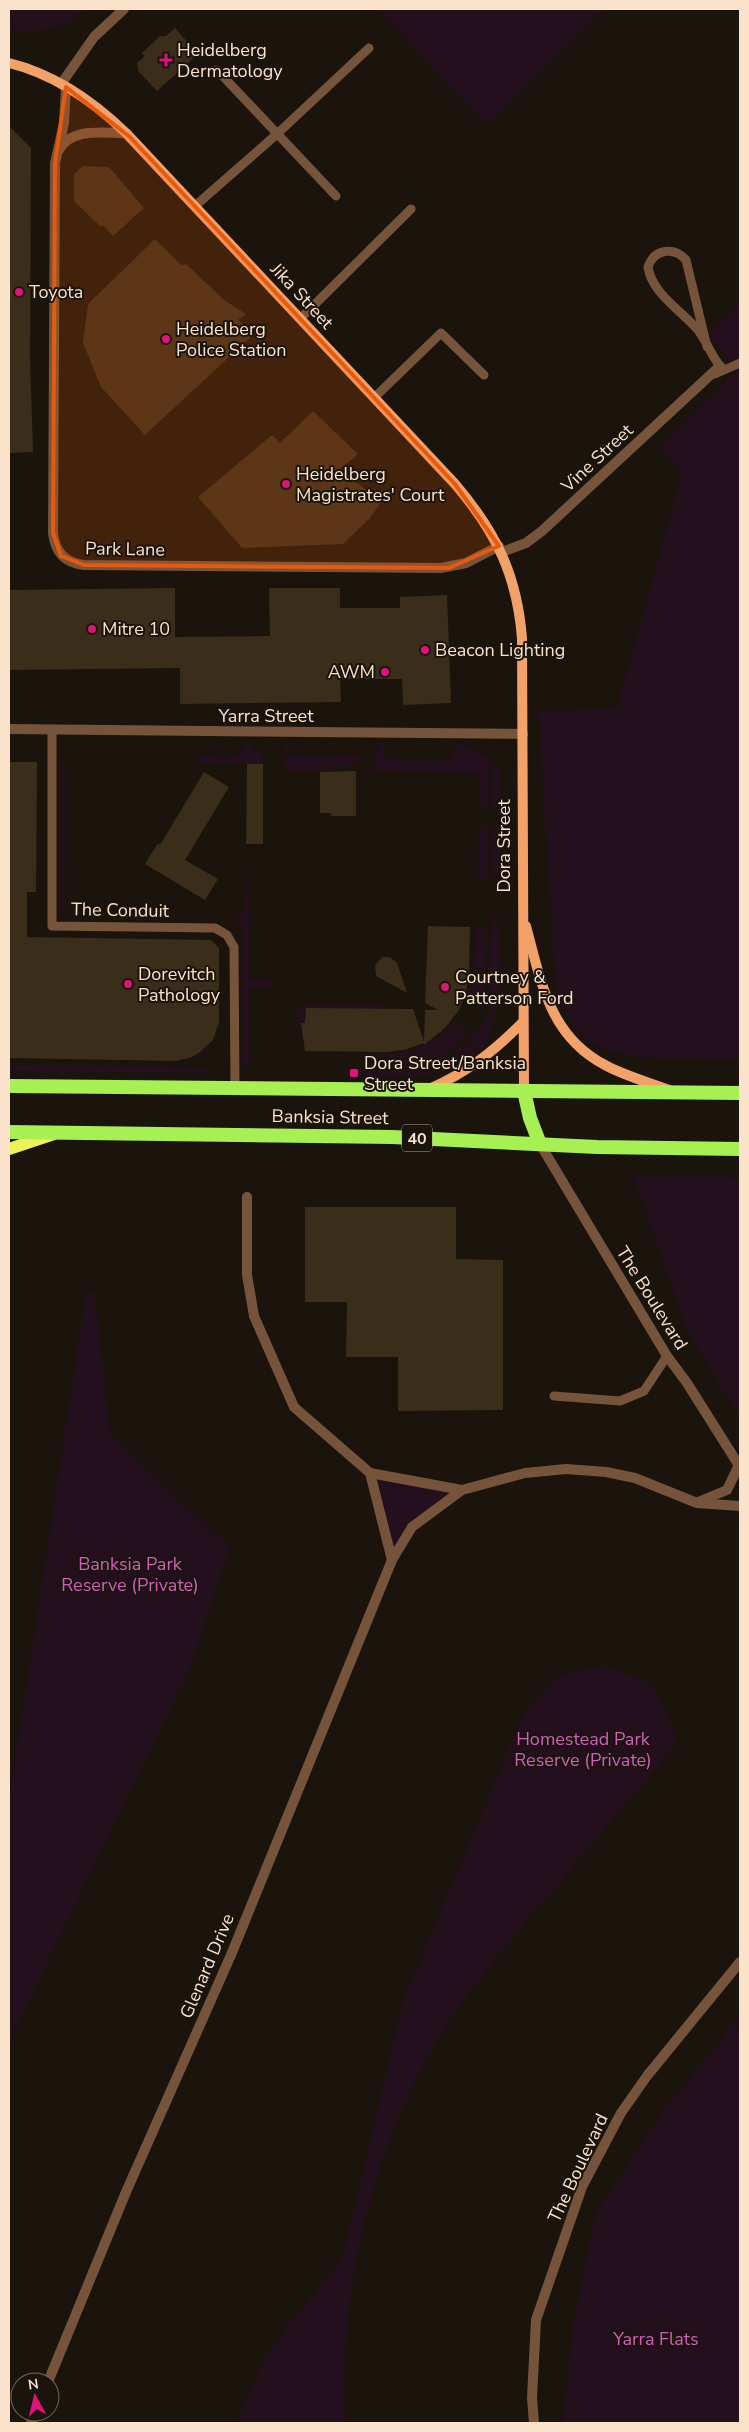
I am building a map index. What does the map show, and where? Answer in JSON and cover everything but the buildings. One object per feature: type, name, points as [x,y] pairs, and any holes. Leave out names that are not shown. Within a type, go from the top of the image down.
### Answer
[{"type":"highway","name":"Banksia Street","points":[[9,1086],[740,1093]]},
{"type":"highway","name":"Dora Street","points":[[524,1091],[530,1118],[540,1144]]},
{"type":"highway","name":"Banksia Street","points":[[9,1132],[382,1137],[540,1144],[740,1149]]},
{"type":"main road","name":"Jika Street","points":[[9,63],[64,85],[95,105],[126,133],[301,318],[468,499],[500,549]]},
{"type":"main road","name":"Dora Street","points":[[500,549],[513,582],[521,624],[524,1091]]},
{"type":"main road","points":[[522,913],[549,1004],[570,1040],[592,1058],[606,1066],[675,1092]]},
{"type":"main road","points":[[426,1091],[477,1064],[523,1022]]},
{"type":"main road","points":[[9,1149],[59,1132]]},
{"type":"street","points":[[64,85],[90,42],[124,9]]},
{"type":"street","name":"Park Lane","points":[[64,85],[64,123],[56,156],[53,534],[55,546],[61,556],[72,562],[84,565],[441,568],[466,563],[500,549]]},
{"type":"street","points":[[56,156],[65,141],[78,135],[126,133]]},
{"type":"street","name":"Vine Street","points":[[500,549],[526,543],[542,531],[720,366]]},
{"type":"street","name":"Yarra Street","points":[[9,729],[523,734]]},
{"type":"street","name":"The Boulevard","points":[[540,1144],[667,1356],[688,1383],[740,1466]]},
{"type":"street","points":[[247,1197],[247,1275],[254,1316],[294,1407],[370,1473],[392,1560]]},
{"type":"street","points":[[697,1503],[727,1490],[740,1466]]},
{"type":"street","name":"Glenard Drive","points":[[52,2372],[126,2192],[231,1954],[392,1560],[412,1527],[462,1490],[525,1473],[566,1469],[606,1472],[635,1478],[697,1503],[740,1506]]},
{"type":"street","name":"Glenard Drive","points":[[370,1473],[462,1490]]},
{"type":"street","name":"The Boulevard","points":[[534,2423],[532,2398],[536,2320],[582,2187],[621,2113],[647,2076],[740,1962]]},
{"type":"lane","points":[[195,206],[277,134],[369,48]]},
{"type":"lane","points":[[217,70],[336,196]]},
{"type":"lane","points":[[301,318],[411,209]]},
{"type":"lane","points":[[707,347],[686,260],[675,252],[660,252],[654,256],[648,267],[652,282],[696,328],[707,347],[720,366]]},
{"type":"lane","points":[[374,398],[441,333],[484,375]]},
{"type":"lane","name":"Vine Street","points":[[708,378],[740,364]]},
{"type":"lane","name":"The Conduit","points":[[52,730],[52,926],[215,928],[227,935],[234,947],[235,1088]]},
{"type":"lane","points":[[554,1396],[620,1401],[644,1391],[667,1356]]},
{"type":"highlighted area","points":[[66,87],[130,137],[455,484],[499,546],[449,568],[84,565],[61,556],[53,533],[55,163]]},
{"type":"green space","points":[[9,9],[85,9],[67,23],[50,29],[32,31],[9,30]]},
{"type":"green space","points":[[377,9],[605,9],[486,125]]},
{"type":"green space","points":[[740,302],[740,1061],[657,1059],[614,1052],[596,1045],[582,1036],[563,1008],[556,989],[538,711],[617,708],[682,473],[657,447],[738,370],[707,334]]},
{"type":"green space","points":[[224,742],[226,743],[216,757],[235,758],[249,742],[254,750],[262,752],[263,764],[199,764],[192,773],[189,772],[201,756],[212,756]]},
{"type":"green space","points":[[286,743],[291,744],[285,754],[286,756],[355,755],[359,756],[358,766],[333,766],[333,771],[331,772],[287,771],[282,755]]},
{"type":"green space","points":[[381,743],[389,744],[382,754],[386,759],[447,760],[462,744],[489,757],[488,809],[479,809],[480,773],[373,772],[375,756]]},
{"type":"green space","points":[[493,758],[501,771],[500,804],[492,809]]},
{"type":"green space","points":[[60,763],[66,763],[64,913],[59,913]]},
{"type":"green space","points":[[479,826],[488,826],[488,878],[478,879]]},
{"type":"green space","points":[[492,826],[500,832],[499,876],[492,878]]},
{"type":"green space","points":[[246,844],[247,890],[252,890],[249,899],[249,980],[271,981],[271,987],[249,987],[249,1066],[242,1066],[242,929],[234,918],[223,915],[246,914]]},
{"type":"green space","points":[[491,914],[499,925],[499,990],[494,1022],[489,1037],[481,1051],[468,1039],[489,1015]]},
{"type":"green space","points":[[476,929],[487,929],[486,969],[474,968]]},
{"type":"green space","points":[[474,973],[486,973],[485,991],[477,996],[467,998]]},
{"type":"green space","points":[[306,1003],[383,1005],[383,1017],[381,1009],[306,1008],[305,1023],[301,1023],[301,1029],[296,1029],[297,1009]]},
{"type":"green space","points":[[454,1023],[470,1030],[430,1068],[391,1068],[390,1054],[417,1048],[433,1040]]},
{"type":"green space","points":[[465,1042],[478,1054],[451,1070],[406,1076],[358,1075],[358,1072],[432,1072]]},
{"type":"green space","points":[[9,1065],[210,1067],[210,1073],[9,1071]]},
{"type":"green space","points":[[633,1175],[740,1178],[740,1419],[686,1327]]},
{"type":"green space","name":"Banksia Park Reserve (Private)","points":[[86,1293],[95,1293],[110,1434],[230,1548],[191,1666],[9,2041],[9,1800]]},
{"type":"green space","points":[[377,1479],[450,1492],[411,1523],[394,1549]]},
{"type":"green space","name":"Homestead Park Reserve (Private)","points":[[604,1665],[651,1683],[664,1704],[678,1742],[481,1978],[458,2009],[429,2055],[405,2104],[385,2154],[368,2207],[356,2261],[345,2369],[345,2423],[237,2423],[265,2356],[343,2256],[403,2001],[523,1715],[555,1677]]},
{"type":"green space","name":"Yarra Flats","points":[[740,2016],[740,2423],[563,2423],[572,2332],[595,2215],[661,2114]]},
{"type":"place","name":"Heidelberg Dermatology","points":[[166,60]]},
{"type":"place","name":"Toyota","points":[[19,292]]},
{"type":"place","name":"Heidelberg Police Station","points":[[166,339]]},
{"type":"place","name":"Heidelberg Magistrates' Court","points":[[286,484]]},
{"type":"place","name":"Mitre 10","points":[[92,629]]},
{"type":"place","name":"Beacon Lighting","points":[[425,650]]},
{"type":"place","name":"AWM","points":[[385,672]]},
{"type":"place","name":"Dorevitch Pathology","points":[[128,984]]},
{"type":"place","name":"Courtney & Patterson Ford","points":[[445,987]]},
{"type":"place","name":"Dora Street/Banksia Street","points":[[354,1073]]}]
